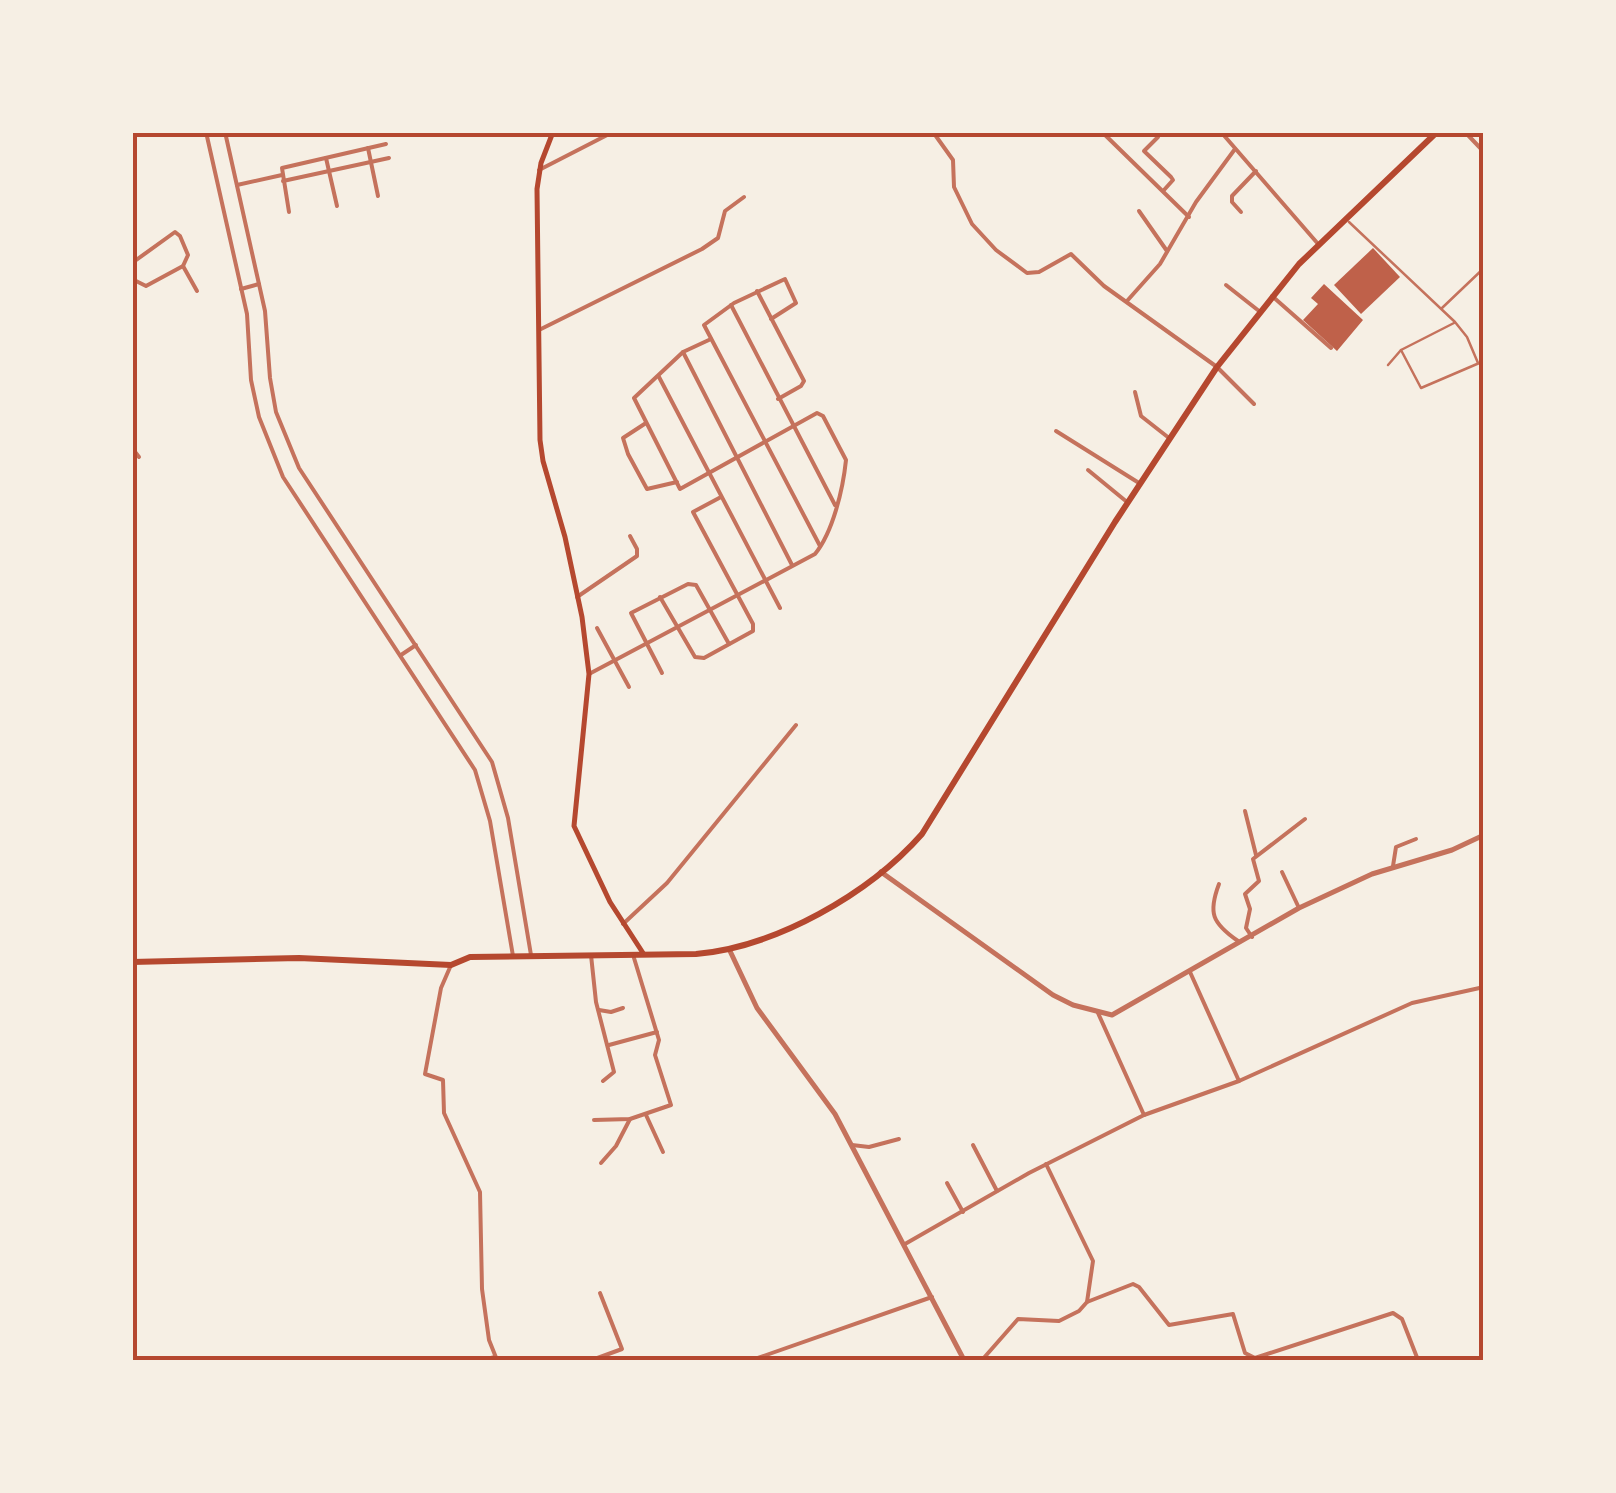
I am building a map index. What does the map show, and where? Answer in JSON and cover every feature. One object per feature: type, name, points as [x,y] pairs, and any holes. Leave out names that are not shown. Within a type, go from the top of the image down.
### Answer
[{"type":"main road","points":[[553,132],[539,170],[536,240],[541,452],[565,537],[589,674],[573,820],[578,838],[639,954]]},
{"type":"main road","points":[[132,962],[298,958],[452,965],[470,957],[730,951],[806,920],[907,851],[934,817],[1139,483],[1217,367],[1272,296],[1437,132]]},
{"type":"street","points":[[206,132],[241,289],[251,380],[270,449],[283,477],[475,770],[490,821],[513,956]]},
{"type":"street","points":[[225,132],[259,284],[270,378],[287,442],[299,468],[492,762],[508,818],[531,955]]},
{"type":"street","points":[[539,170],[613,132]]},
{"type":"street","points":[[933,132],[953,160],[954,187],[968,216],[996,250],[1027,274],[1039,272],[1071,254],[1104,286],[1217,367],[1254,404]]},
{"type":"street","points":[[1102,132],[1188,217]]},
{"type":"street","points":[[1154,132],[1158,137],[1144,151],[1171,176],[1162,191]]},
{"type":"street","points":[[1221,132],[1320,245]]},
{"type":"street","points":[[1465,132],[1484,152]]},
{"type":"street","points":[[290,212],[283,167],[386,144]]},
{"type":"street","points":[[368,148],[378,196]]},
{"type":"street","points":[[1126,301],[1160,264],[1235,149]]},
{"type":"street","points":[[326,158],[337,206]]},
{"type":"street","points":[[238,185],[389,158]]},
{"type":"street","points":[[1242,212],[1232,202],[1232,196],[1256,171]]},
{"type":"street","points":[[539,330],[702,249],[718,238],[724,211],[744,196]]},
{"type":"street","points":[[1139,211],[1167,251]]},
{"type":"street","points":[[132,263],[175,232],[188,255],[184,266],[146,286],[132,279]]},
{"type":"street","points":[[184,266],[197,291]]},
{"type":"street","points":[[771,319],[796,303],[783,278],[704,323],[820,547]]},
{"type":"street","points":[[241,289],[259,284]]},
{"type":"street","points":[[1226,285],[1259,311]]},
{"type":"street","points":[[757,291],[804,382],[778,398]]},
{"type":"street","points":[[1272,296],[1331,348]]},
{"type":"street","points":[[731,305],[836,506]]},
{"type":"street","points":[[589,674],[793,566],[820,547],[836,506],[846,464],[820,414],[680,488],[634,398],[683,352],[711,339]]},
{"type":"street","points":[[683,352],[793,566]]},
{"type":"street","points":[[658,376],[780,608]]},
{"type":"street","points":[[1135,392],[1140,416],[1169,438]]},
{"type":"street","points":[[646,423],[623,438],[628,454],[648,489],[677,482]]},
{"type":"street","points":[[1056,431],[1139,483]]},
{"type":"street","points":[[132,448],[139,457]]},
{"type":"street","points":[[1088,470],[1128,502]]},
{"type":"street","points":[[660,597],[695,657],[729,644],[754,628],[693,512],[721,497]]},
{"type":"street","points":[[577,597],[637,556],[630,536]]},
{"type":"street","points":[[662,674],[631,613],[660,597],[694,584],[729,644]]},
{"type":"street","points":[[597,628],[629,687]]},
{"type":"street","points":[[401,655],[416,645]]},
{"type":"street","points":[[623,924],[668,883],[796,726]]},
{"type":"street","points":[[1245,811],[1256,855]]},
{"type":"street","points":[[1253,937],[1246,928],[1250,909],[1245,894],[1260,881],[1252,862],[1305,819]]},
{"type":"street","points":[[881,872],[1024,978],[1063,1001],[1098,1013],[1120,1012],[1300,908],[1393,866],[1452,850],[1484,835]]},
{"type":"street","points":[[1393,866],[1396,846],[1416,839]]},
{"type":"street","points":[[1282,872],[1300,908]]},
{"type":"street","points":[[1218,884],[1212,903],[1216,920],[1242,944]]},
{"type":"street","points":[[730,951],[750,997],[835,1114],[964,1360]]},
{"type":"street","points":[[594,1120],[630,1119],[671,1105],[655,1055],[660,1040],[633,962],[639,954]]},
{"type":"street","points":[[591,955],[592,979],[614,1072],[603,1081]]},
{"type":"street","points":[[452,965],[441,988],[425,1074],[443,1080],[444,1114],[480,1192],[482,1289],[489,1340],[496,1359],[483,1360]]},
{"type":"street","points":[[1189,970],[1238,1081]]},
{"type":"street","points":[[906,1244],[1046,1164],[1144,1115],[1238,1081],[1412,1004],[1484,988]]},
{"type":"street","points":[[599,1010],[623,1008]]},
{"type":"street","points":[[1098,1013],[1144,1115]]},
{"type":"street","points":[[609,1045],[657,1032]]},
{"type":"street","points":[[646,1115],[662,1152]]},
{"type":"street","points":[[602,1163],[630,1119]]},
{"type":"street","points":[[852,1145],[869,1147],[899,1139]]},
{"type":"street","points":[[972,1144],[998,1191]]},
{"type":"street","points":[[1046,1164],[1091,1254],[1093,1267],[1087,1302]]},
{"type":"street","points":[[947,1183],[962,1212]]},
{"type":"street","points":[[982,1360],[1018,1319],[1059,1321],[1087,1302],[1133,1284],[1168,1325],[1233,1314],[1245,1353],[1255,1358],[1393,1313],[1402,1318],[1418,1360]]},
{"type":"street","points":[[592,1360],[622,1349],[600,1293]]},
{"type":"street","points":[[752,1360],[932,1297]]},
{"type":"lane","points":[[1346,219],[1456,322],[1481,362],[1421,388],[1401,350]]},
{"type":"lane","points":[[1442,308],[1484,268]]},
{"type":"lane","points":[[1388,365],[1401,350],[1456,322]]},
{"type":"building","points":[[1373,248],[1400,277],[1361,314],[1334,285]]},
{"type":"building","points":[[1324,284],[1363,320],[1337,351],[1303,320],[1318,304],[1311,298]]}]
